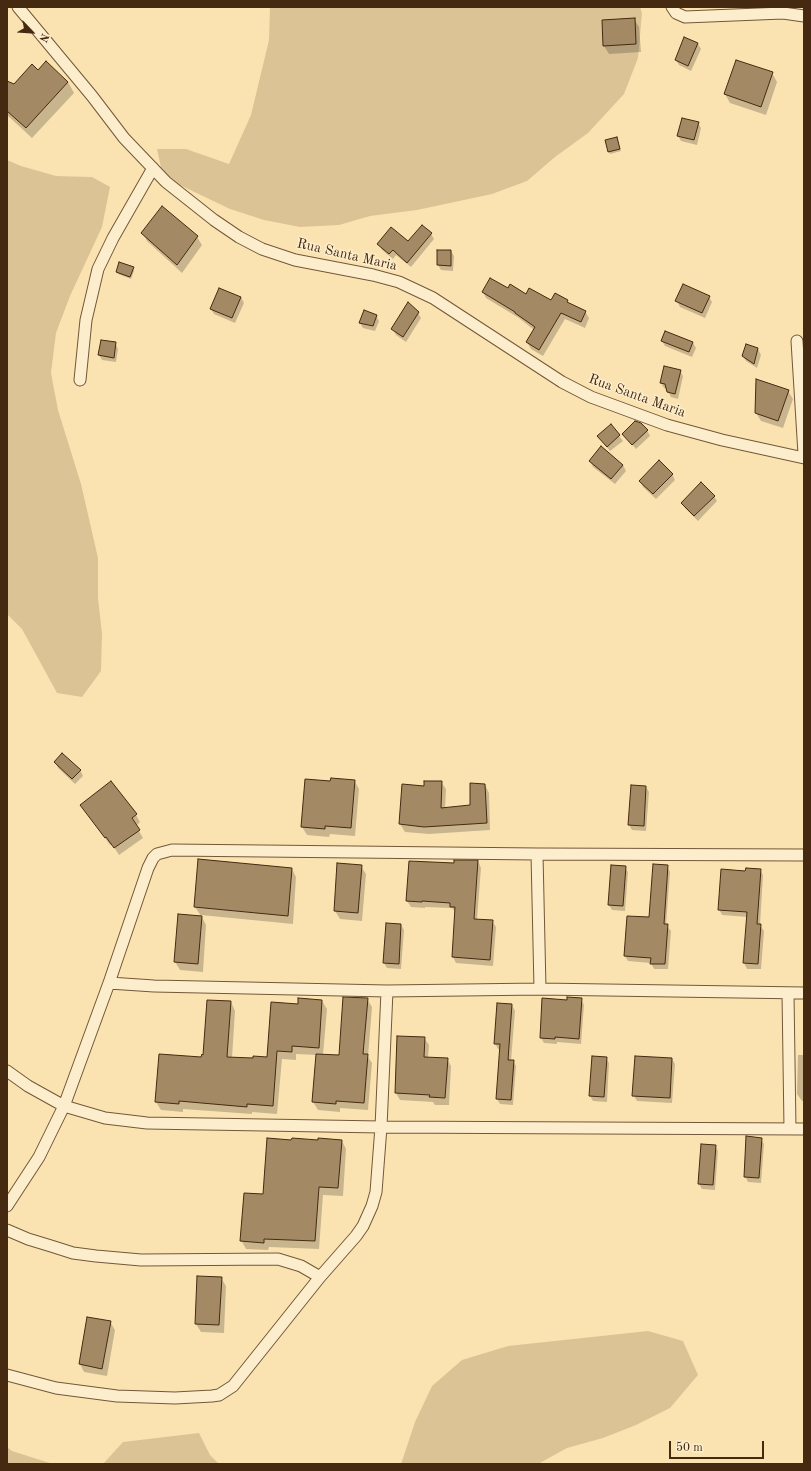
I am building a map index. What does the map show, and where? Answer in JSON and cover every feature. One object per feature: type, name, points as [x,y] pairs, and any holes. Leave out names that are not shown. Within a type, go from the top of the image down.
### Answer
[{"type":"street","name":"Rua Santa Maria","points":[[18,7],[87,90],[124,138],[166,182],[177,192],[238,237],[256,246],[295,260],[372,275],[399,282],[433,298],[562,382],[591,397],[666,425],[722,440],[804,458]]},
{"type":"street","points":[[674,10],[685,17],[783,13],[804,16]]},
{"type":"street","points":[[80,380],[86,320],[98,269],[113,238],[153,168]]},
{"type":"street","points":[[797,341],[804,454]]},
{"type":"street","points":[[7,1206],[39,1157],[64,1106],[110,983],[148,868],[153,858],[163,851],[804,855]]},
{"type":"street","points":[[538,854],[540,990]]},
{"type":"street","points":[[110,983],[154,986],[387,990],[804,993]]},
{"type":"street","points":[[7,1375],[56,1388],[110,1395],[175,1398],[219,1395],[233,1386],[320,1277],[356,1236],[363,1226],[372,1206],[376,1192],[381,1127],[387,990]]},
{"type":"street","points":[[788,993],[790,1129]]},
{"type":"street","points":[[7,1071],[28,1086],[64,1106],[105,1118],[147,1124],[381,1127],[804,1129]]},
{"type":"street","points":[[7,1230],[28,1239],[73,1253],[141,1260],[278,1259],[301,1266],[320,1277]]},
{"type":"shaded area","points":[[270,7],[640,7],[642,13],[638,58],[624,94],[588,133],[555,157],[527,181],[492,194],[417,210],[370,216],[339,225],[300,227],[264,220],[230,209],[163,177],[157,149],[186,149],[229,164],[251,115],[269,40]]},
{"type":"shaded area","points":[[7,160],[21,166],[56,176],[92,177],[110,187],[102,227],[70,296],[56,333],[51,373],[58,410],[81,484],[98,558],[98,598],[102,634],[101,671],[82,697],[57,693],[22,629],[7,614]]},
{"type":"shaded area","points":[[648,1331],[683,1341],[698,1375],[670,1408],[636,1425],[603,1438],[567,1448],[538,1464],[401,1464],[415,1422],[432,1386],[462,1360],[508,1346]]},
{"type":"shaded area","points":[[199,1433],[210,1455],[219,1464],[103,1464],[123,1442]]},
{"type":"shaded area","points":[[7,1447],[12,1451],[53,1464],[7,1464]]},
{"type":"building","points":[[635,18],[636,44],[603,46],[602,20]]},
{"type":"building","points":[[684,37],[698,43],[688,66],[675,60]]},
{"type":"building","points":[[736,60],[773,72],[761,107],[724,94]]},
{"type":"building","points":[[46,61],[68,82],[26,128],[7,111],[7,81],[14,84],[32,64],[38,70]]},
{"type":"building","points":[[682,118],[699,122],[694,140],[677,136]]},
{"type":"building","points":[[617,137],[620,149],[608,152],[605,140]]},
{"type":"building","points":[[162,206],[198,236],[177,265],[141,233]]},
{"type":"building","points":[[422,225],[432,233],[407,263],[393,250],[389,254],[377,244],[391,227],[408,241]]},
{"type":"building","points":[[437,250],[451,250],[451,266],[437,265]]},
{"type":"building","points":[[119,262],[134,267],[130,277],[116,272]]},
{"type":"building","points":[[490,278],[508,288],[510,284],[526,294],[529,288],[551,300],[555,293],[568,300],[567,302],[586,311],[581,322],[561,313],[539,350],[526,342],[535,327],[515,312],[482,292]]},
{"type":"building","points":[[683,284],[710,296],[702,313],[675,301]]},
{"type":"building","points":[[219,288],[241,297],[232,318],[210,309]]},
{"type":"building","points":[[408,302],[419,312],[403,337],[391,329]]},
{"type":"building","points":[[364,310],[377,315],[373,326],[359,323]]},
{"type":"building","points":[[665,331],[693,342],[689,352],[661,341]]},
{"type":"building","points":[[101,340],[116,342],[114,358],[98,355]]},
{"type":"building","points":[[746,344],[758,348],[754,364],[742,356]]},
{"type":"building","points":[[664,366],[681,370],[675,394],[667,392],[665,384],[660,383]]},
{"type":"building","points":[[756,379],[789,390],[778,421],[755,413]]},
{"type":"building","points":[[635,421],[641,423],[648,430],[632,445],[622,434]]},
{"type":"building","points":[[611,424],[620,435],[607,447],[597,436]]},
{"type":"building","points":[[601,446],[623,465],[611,479],[589,461]]},
{"type":"building","points":[[659,460],[673,474],[653,494],[639,481]]},
{"type":"building","points":[[701,482],[715,496],[694,516],[681,503]]},
{"type":"building","points":[[62,753],[81,770],[72,779],[54,762]]},
{"type":"building","points":[[331,778],[355,780],[351,828],[325,826],[325,829],[301,827],[305,779],[330,781]]},
{"type":"building","points":[[111,781],[137,814],[132,818],[140,830],[114,848],[80,805]]},
{"type":"building","points":[[424,781],[442,781],[441,808],[470,805],[470,783],[485,784],[487,823],[424,827],[399,824],[402,784],[424,786]]},
{"type":"building","points":[[631,785],[646,786],[644,826],[628,825]]},
{"type":"building","points":[[198,859],[292,868],[288,916],[194,907]]},
{"type":"building","points":[[454,860],[478,860],[474,919],[493,920],[490,960],[452,957],[455,907],[450,907],[450,903],[406,901],[409,861],[454,863]]},
{"type":"building","points":[[337,863],[362,865],[358,913],[334,911]]},
{"type":"building","points":[[653,864],[668,865],[664,924],[668,924],[665,964],[650,964],[651,958],[624,956],[627,916],[649,917]]},
{"type":"building","points":[[611,865],[626,866],[623,906],[608,905]]},
{"type":"building","points":[[746,868],[761,869],[757,924],[761,924],[758,964],[743,963],[747,912],[718,910],[721,869],[745,871]]},
{"type":"building","points":[[178,914],[202,916],[198,964],[174,962]]},
{"type":"building","points":[[386,923],[401,924],[399,964],[383,963]]},
{"type":"building","points":[[343,997],[368,998],[363,1054],[368,1054],[364,1103],[336,1101],[336,1104],[312,1102],[316,1054],[339,1055]]},
{"type":"building","points":[[567,997],[582,998],[579,1039],[555,1037],[555,1039],[540,1038],[542,998],[567,1000]]},
{"type":"building","points":[[298,998],[322,1000],[319,1048],[292,1046],[292,1052],[277,1051],[273,1106],[247,1104],[247,1107],[179,1101],[179,1104],[155,1102],[159,1054],[201,1057],[202,1054],[203,1055],[207,1000],[231,1001],[227,1057],[253,1058],[253,1056],[267,1057],[271,1002],[298,1004]]},
{"type":"building","points":[[497,1003],[512,1004],[508,1060],[514,1060],[511,1100],[496,1099],[500,1044],[494,1044]]},
{"type":"building","points":[[397,1036],[425,1037],[424,1057],[448,1058],[445,1098],[429,1097],[430,1095],[395,1093]]},
{"type":"building","points":[[592,1056],[607,1057],[604,1097],[589,1096]]},
{"type":"building","points":[[635,1056],[672,1058],[670,1098],[632,1096]]},
{"type":"building","points":[[746,1136],[762,1138],[759,1178],[744,1177]]},
{"type":"building","points":[[267,1138],[318,1140],[318,1138],[342,1140],[338,1188],[319,1187],[315,1241],[264,1239],[264,1243],[240,1241],[244,1193],[263,1194]]},
{"type":"building","points":[[701,1144],[716,1145],[713,1185],[698,1184]]},
{"type":"building","points":[[197,1276],[222,1277],[219,1325],[195,1324]]},
{"type":"building","points":[[87,1317],[111,1321],[102,1369],[79,1364]]}]
